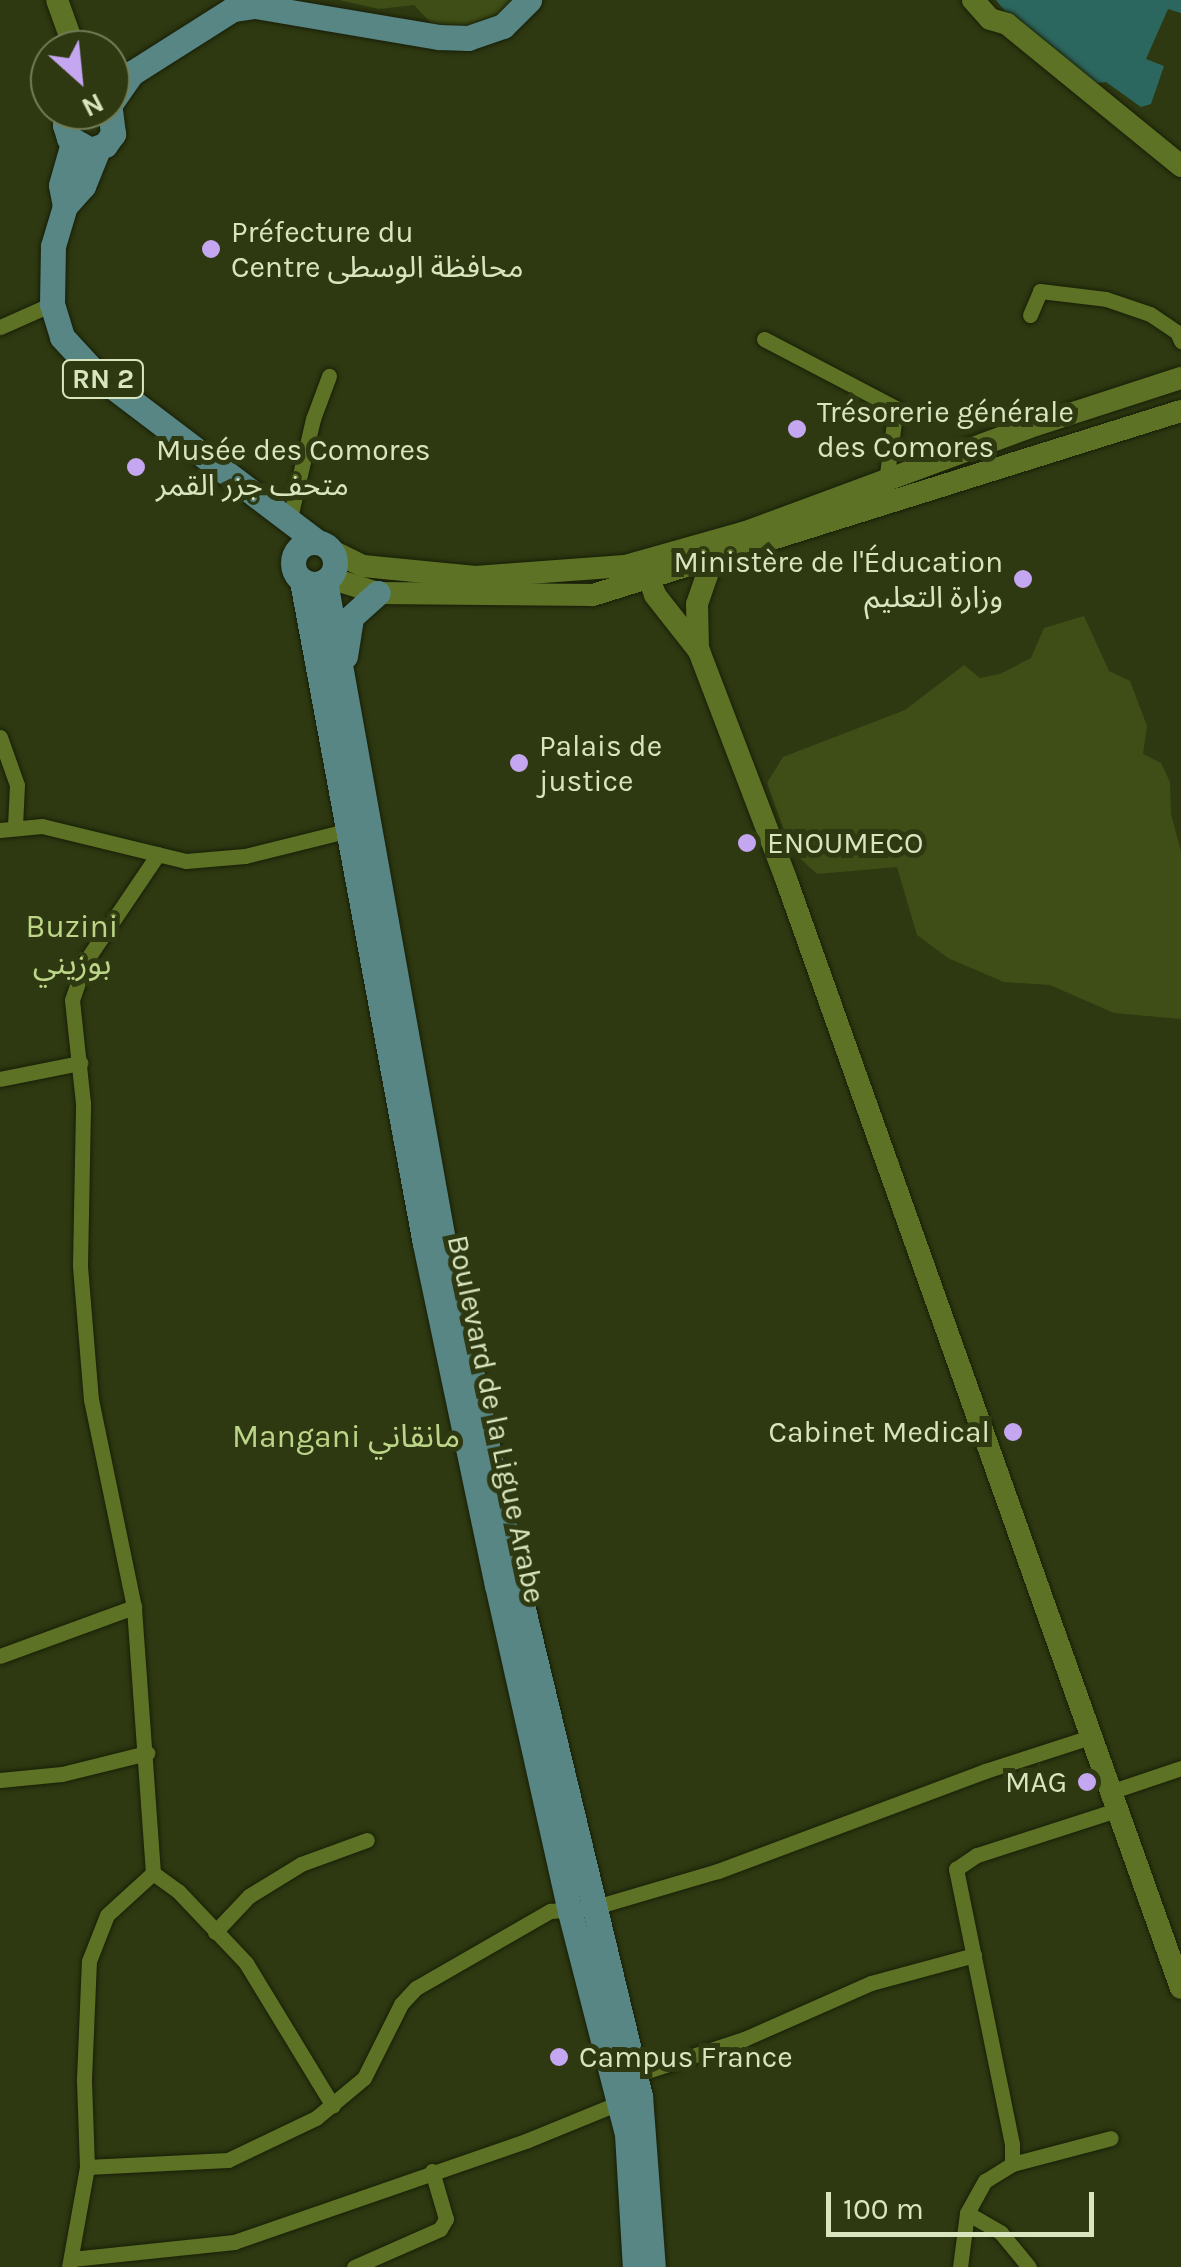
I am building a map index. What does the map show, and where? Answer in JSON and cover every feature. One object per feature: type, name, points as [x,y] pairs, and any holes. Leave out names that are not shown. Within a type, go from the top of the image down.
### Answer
[{"type":"main road","points":[[56,0],[67,30]]},
{"type":"main road","points":[[130,69],[233,9],[255,6],[438,37],[468,38],[504,26],[529,0]]},
{"type":"main road","points":[[973,0],[990,19],[1008,24]]},
{"type":"main road","points":[[991,0],[1008,24],[1181,166]]},
{"type":"main road","name":"RN 2","points":[[74,130],[62,184],[66,206],[53,246],[52,304],[62,336],[78,358],[256,499],[324,546]]},
{"type":"main road","points":[[645,571],[475,577],[362,566],[324,546],[299,547],[313,574],[378,594],[578,596],[886,491],[1178,380],[1181,410],[886,491]]},
{"type":"main road","name":"RN 2","points":[[256,499],[313,574]]},
{"type":"main road","points":[[313,574],[336,562],[324,546]]},
{"type":"main road","points":[[698,650],[697,604],[711,549]]},
{"type":"main road","points":[[645,571],[698,650],[838,1022],[1181,1988]]},
{"type":"main road","name":"Boulevard de la Ligue Arabe","points":[[313,574],[346,696],[357,828]]},
{"type":"main road","name":"Boulevard de la Ligue Arabe","points":[[313,574],[434,1242],[501,1556],[581,1910],[628,2088],[646,2132],[653,2267]]},
{"type":"main road","points":[[346,696],[348,627],[356,610],[378,594]]},
{"type":"main road","name":"Boulevard de la Ligue Arabe","points":[[628,2088],[634,2267]]},
{"type":"street","points":[[1030,315],[1040,292],[1106,300],[1150,314],[1177,332],[1181,340]]},
{"type":"street","points":[[0,326],[52,304]]},
{"type":"street","points":[[764,339],[896,408],[886,491]]},
{"type":"street","points":[[289,522],[309,435],[329,376]]},
{"type":"street","points":[[0,737],[17,785],[8,828],[68,830],[186,861],[231,859],[357,828]]},
{"type":"street","points":[[158,854],[85,962],[72,1000],[80,1064],[80,1265],[91,1400],[134,1607],[148,1752],[153,1872],[107,1915],[89,1961],[84,2079],[87,2168],[70,2263],[234,2242],[528,2140],[628,2088],[872,1983],[974,1956]]},
{"type":"street","points":[[0,1079],[80,1064]]},
{"type":"street","points":[[0,1656],[134,1607]]},
{"type":"street","points":[[87,2168],[228,2160],[333,2106],[364,2078],[402,2004],[416,1988],[550,1911],[581,1910],[718,1871],[985,1771],[1090,1737]]},
{"type":"street","points":[[0,1780],[62,1774],[148,1752]]},
{"type":"street","points":[[1012,2164],[1012,2144],[955,1879],[957,1866],[1181,1768]]},
{"type":"street","points":[[215,1932],[249,1896],[288,1872],[368,1840]]},
{"type":"street","points":[[153,1872],[178,1891],[246,1963],[333,2106]]},
{"type":"street","points":[[960,2267],[967,2213],[986,2181],[1012,2164],[1111,2138]]},
{"type":"street","points":[[354,2267],[440,2229],[446,2219],[432,2171]]},
{"type":"street","points":[[967,2213],[1001,2233],[1028,2267]]},
{"type":"green space","points":[[339,0],[523,0],[516,10],[451,33],[430,22],[414,5],[379,9]]},
{"type":"green space","points":[[1084,616],[1109,671],[1130,681],[1147,726],[1143,754],[1161,763],[1170,782],[1171,814],[1181,852],[1181,1019],[1114,1013],[1050,985],[1004,982],[948,958],[917,935],[897,867],[817,874],[791,850],[767,783],[783,757],[905,710],[964,665],[980,678],[1000,674],[1031,658],[1044,628]]},
{"type":"water","points":[[996,0],[1181,0],[1181,13],[1168,9],[1146,59],[1164,66],[1151,104],[1141,107],[1106,82],[1086,84],[1025,36]]},
{"type":"place","name":"Préfecture du Centre محافظة الوسطى","points":[[211,249]]},
{"type":"place","name":"Trésorerie générale des Comores","points":[[797,429]]},
{"type":"place","name":"Musée des Comores متحف جزر القمر","points":[[136,467]]},
{"type":"place","name":"Ministère de l'Éducation وزارة التعليم","points":[[1023,579]]},
{"type":"place","name":"Palais de justice","points":[[519,763]]},
{"type":"place","name":"ENOUMECO","points":[[747,843]]},
{"type":"place","name":"Cabinet Medical","points":[[1013,1432]]},
{"type":"place","name":"MAG","points":[[1087,1782]]},
{"type":"place","name":"Campus France","points":[[559,2057]]},
{"type":"district","name":"Buzini بوزيني","points":[[72,946]]},
{"type":"district","name":"Mangani مانقاني","points":[[346,1437]]}]
